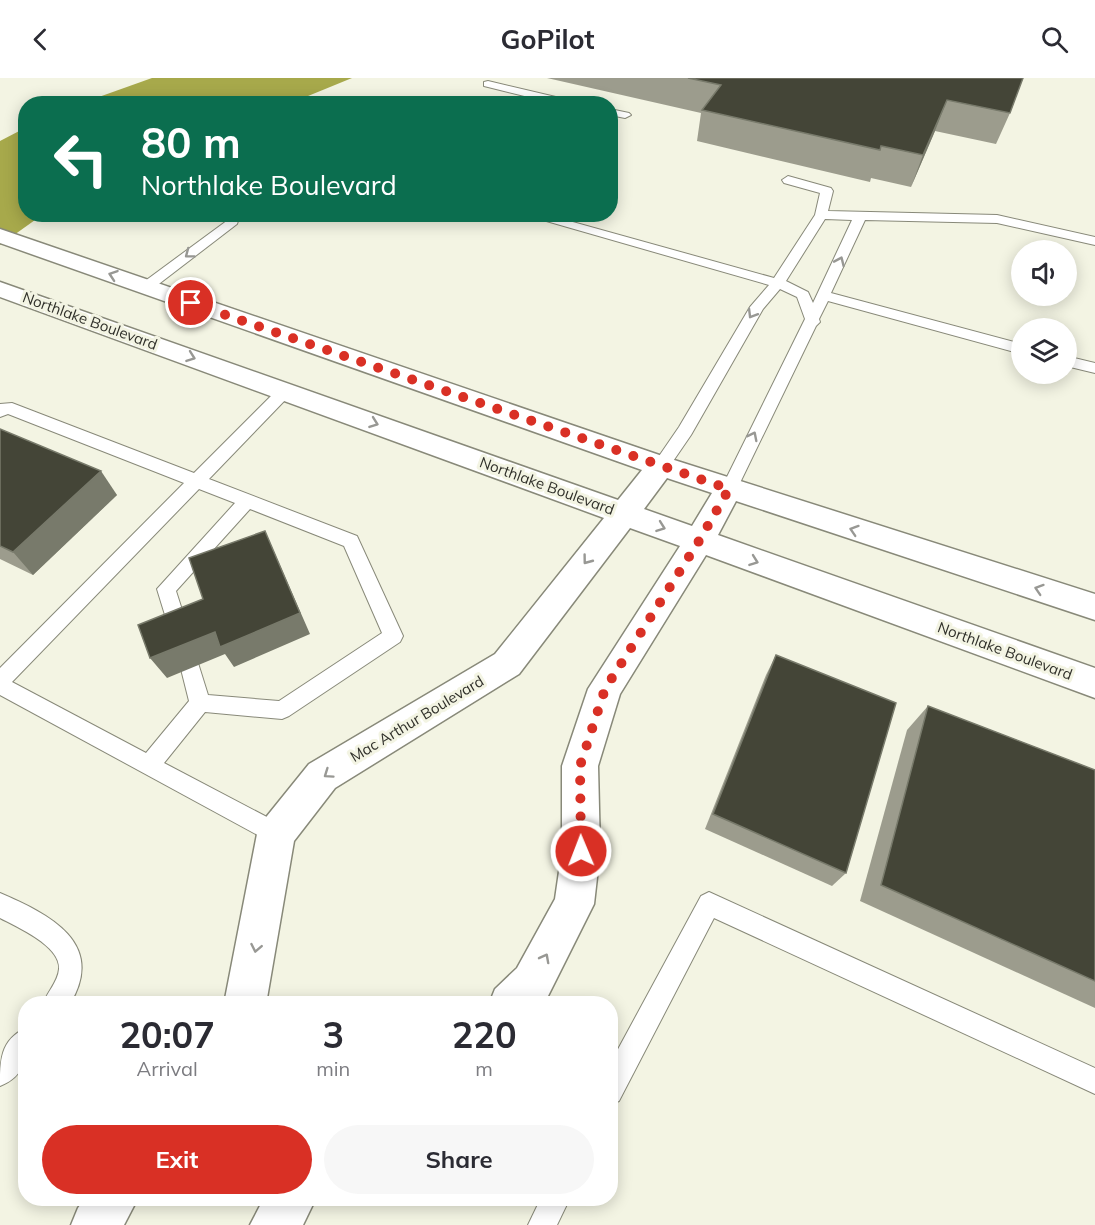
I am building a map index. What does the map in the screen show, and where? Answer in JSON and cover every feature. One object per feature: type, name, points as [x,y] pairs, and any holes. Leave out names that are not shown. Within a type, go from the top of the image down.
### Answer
[{"type":"main road","points":[[8,239],[661,466],[1095,607]]},
{"type":"main road","name":"Northlake Boulevard","points":[[0,289],[1095,683]]},
{"type":"main road","name":"Mac Arthur Boulevard","points":[[246,996],[276,834],[322,776],[507,664],[622,513],[661,466]]},
{"type":"main road","points":[[518,996],[532,983],[574,904],[581,851],[580,766],[605,689],[699,541],[729,489]]},
{"type":"main road","points":[[95,1225],[109,1206]]},
{"type":"main road","points":[[274,1225],[287,1206]]},
{"type":"lane","points":[[488,84],[539,96]]},
{"type":"lane","points":[[618,114],[625,116]]},
{"type":"lane","points":[[661,466],[679,441],[757,307],[778,283],[821,215],[827,191],[788,180]]},
{"type":"lane","points":[[821,215],[997,219],[1095,241]]},
{"type":"lane","points":[[729,489],[749,442],[813,322],[860,216]]},
{"type":"lane","points":[[146,287],[231,222]]},
{"type":"lane","points":[[557,222],[778,283],[803,295],[813,322]]},
{"type":"lane","points":[[825,296],[1011,345]]},
{"type":"lane","points":[[1077,363],[1095,368]]},
{"type":"lane","points":[[276,834],[0,683],[285,391]]},
{"type":"lane","points":[[0,412],[6,407],[351,541],[393,636],[282,710],[200,703]]},
{"type":"lane","points":[[180,635],[166,589],[247,501]]},
{"type":"lane","points":[[191,669],[200,703]]},
{"type":"lane","points":[[149,765],[200,703]]},
{"type":"lane","points":[[618,1077],[709,904],[1095,1082]]},
{"type":"lane","points":[[0,905],[60,941],[69,950],[72,963],[69,981],[60,996]]},
{"type":"lane","points":[[0,1072],[18,1051]]},
{"type":"lane","points":[[542,1225],[552,1206]]},
{"type":"shaded area","points":[[152,78],[352,78],[308,96],[102,96]]},
{"type":"shaded area","points":[[18,132],[18,222],[32,222],[0,245],[0,141]]},
{"type":"building","points":[[688,78],[1023,78],[1010,113],[947,100],[923,155],[881,146],[880,150],[702,110],[721,85]]},
{"type":"building","points":[[0,429],[101,471],[13,552],[0,546]]},
{"type":"building","points":[[265,531],[300,613],[220,647],[215,632],[150,658],[138,625],[203,599],[189,558]]},
{"type":"building","points":[[776,655],[896,703],[846,873],[713,814]]},
{"type":"building","points":[[928,706],[1095,770],[1095,981],[881,885]]},
{"type":"route","points":[[191,303],[729,489],[699,541],[605,689],[580,766],[581,851]]}]
